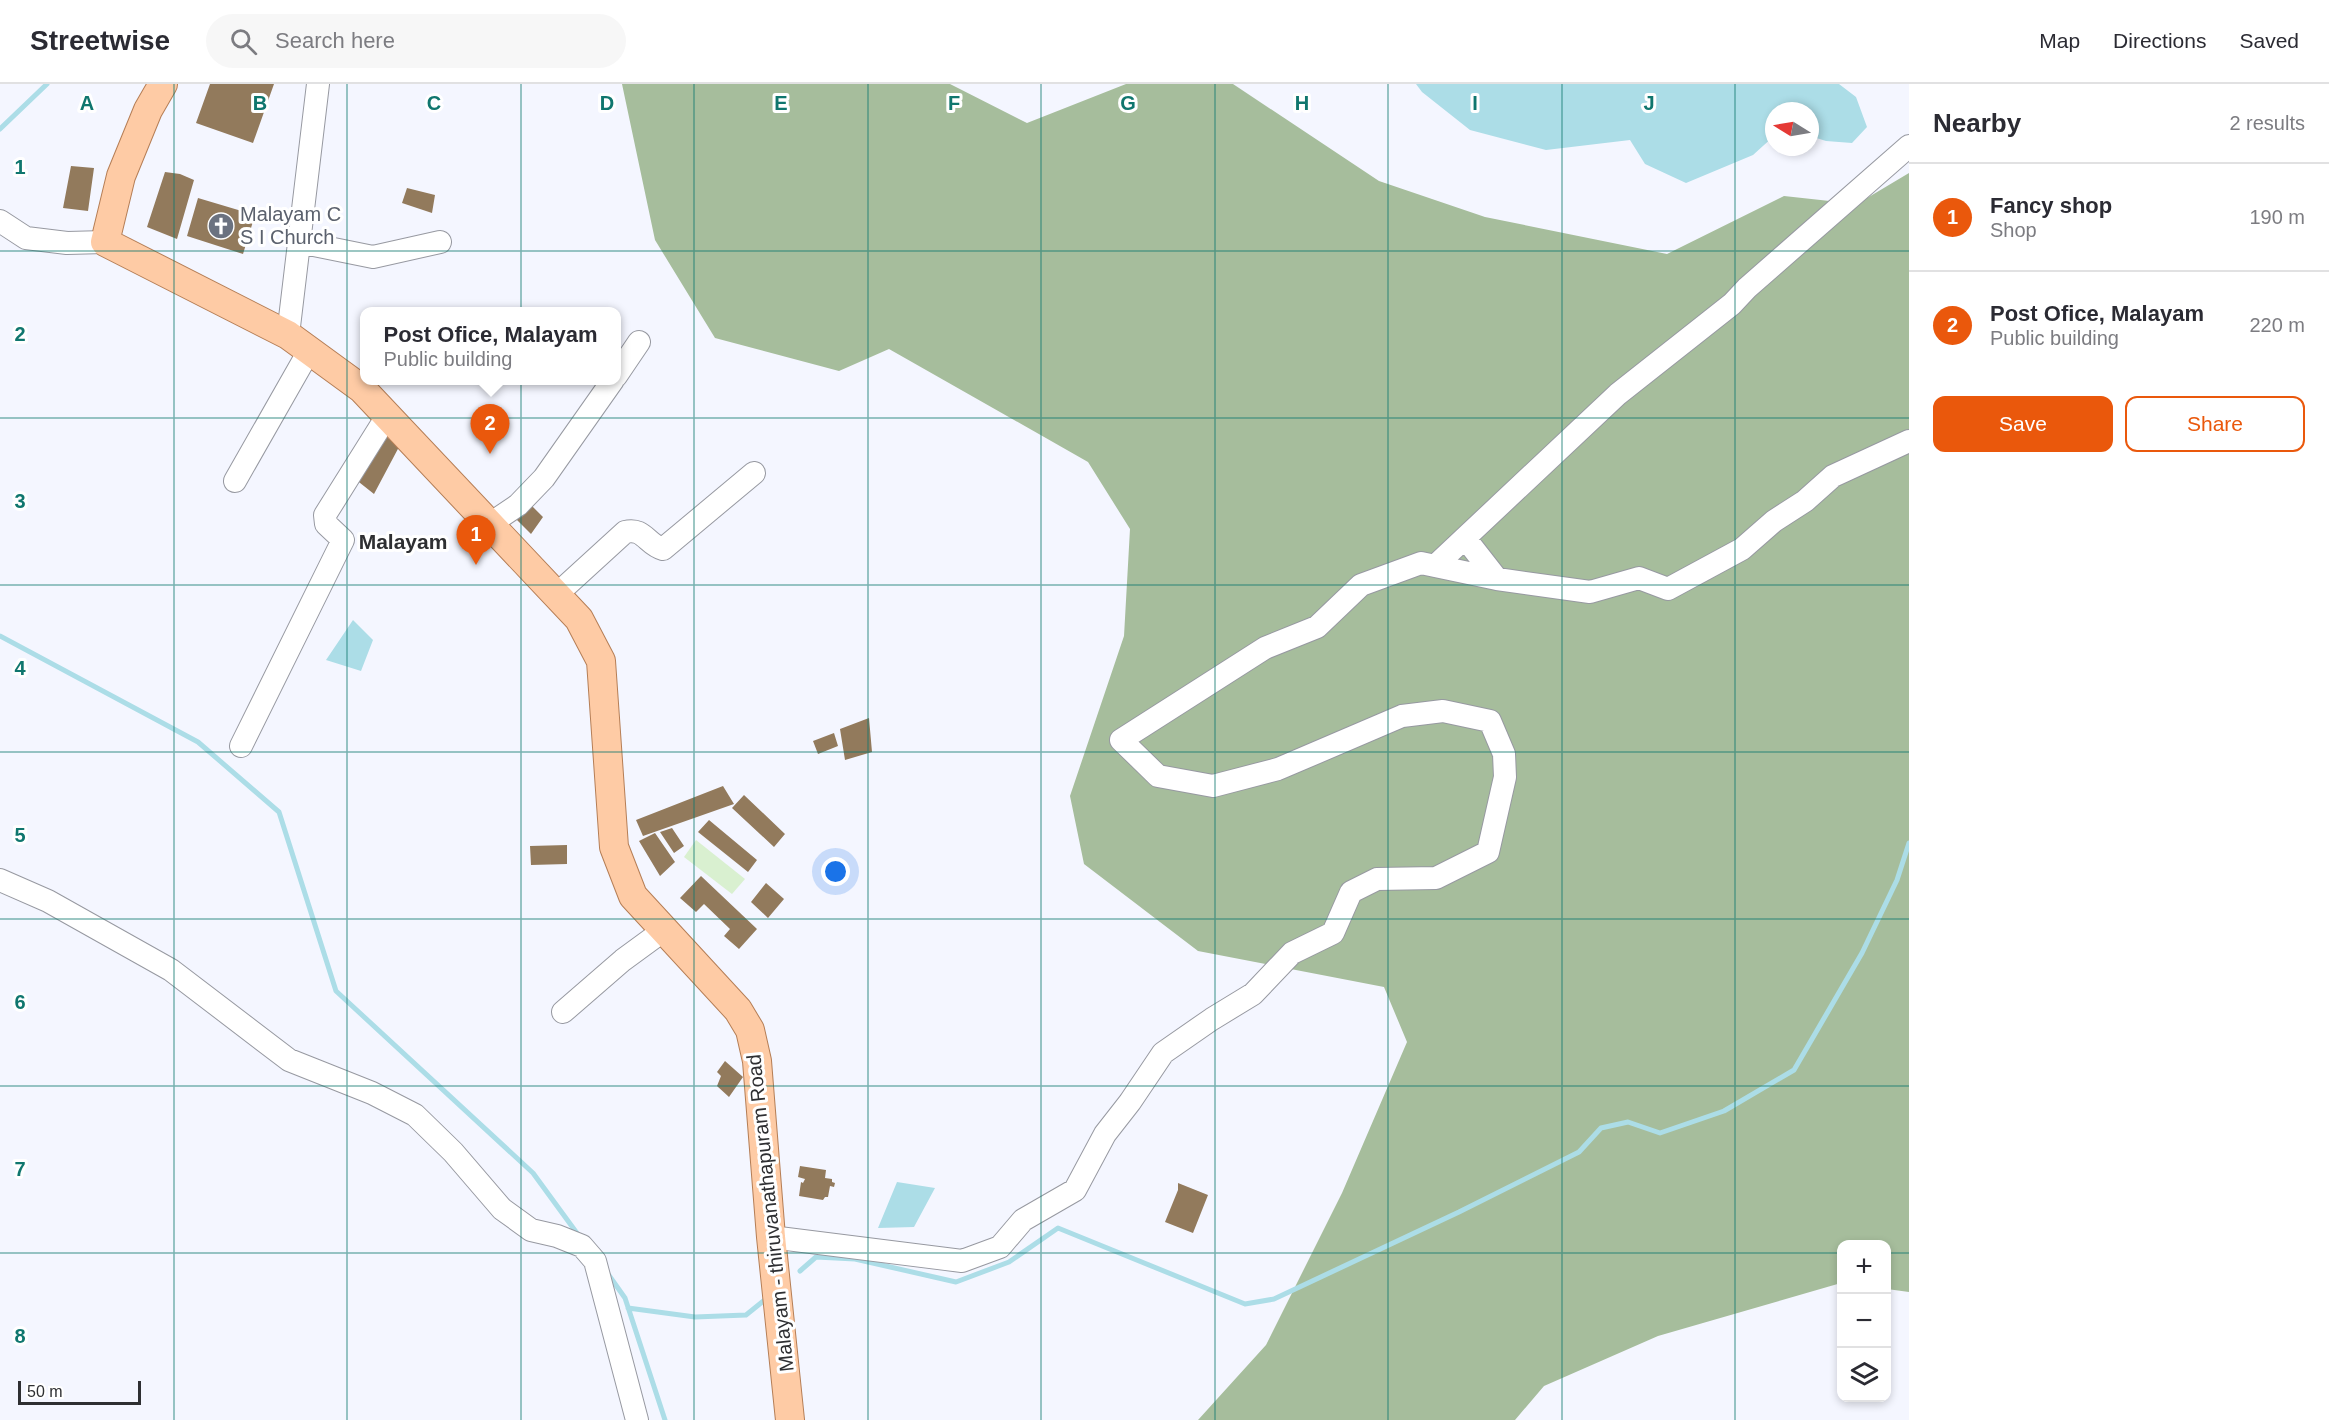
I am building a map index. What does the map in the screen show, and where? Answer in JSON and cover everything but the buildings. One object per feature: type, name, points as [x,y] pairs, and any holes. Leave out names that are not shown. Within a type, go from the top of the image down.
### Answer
[{"type":"main road","points":[[105,242],[121,177],[148,111],[163,84]]},
{"type":"main road","name":"Malayam - thiruvanathapuram Road","points":[[105,242],[298,343],[362,390],[579,619],[601,661],[614,847],[633,896],[738,1010],[750,1030],[757,1060],[771,1237],[790,1420]]},
{"type":"street","points":[[235,481],[298,343],[299,242],[318,84]]},
{"type":"street","points":[[1435,566],[1618,394],[1732,304],[1747,288],[1909,146]]},
{"type":"street","points":[[0,220],[26,238],[67,243],[105,242]]},
{"type":"street","points":[[299,242],[373,256],[440,242]]},
{"type":"street","points":[[621,369],[639,342]]},
{"type":"street","points":[[490,524],[518,505],[544,478],[610,385]]},
{"type":"street","points":[[242,746],[344,540],[326,524],[325,515],[387,416]]},
{"type":"street","points":[[771,1237],[962,1261],[1000,1246],[1023,1220],[1075,1190],[1105,1134],[1163,1053],[1212,1018],[1253,994],[1292,953],[1333,933],[1351,892],[1377,879],[1436,878],[1488,852],[1505,777],[1504,754],[1490,721],[1443,711],[1401,716],[1278,769],[1213,786],[1158,776],[1121,740],[1265,648],[1317,627],[1361,585],[1421,563],[1497,579],[1590,592],[1639,578],[1668,589],[1742,549],[1774,521],[1805,501],[1833,476],[1909,441]]},
{"type":"street","points":[[556,595],[625,532],[633,530],[640,532],[655,547],[663,549],[754,473]]},
{"type":"street","points":[[1465,538],[1497,579]]},
{"type":"street","points":[[0,880],[48,900],[171,970],[288,1060],[372,1093],[415,1115],[453,1152],[502,1209],[531,1230],[557,1236],[582,1246],[596,1262],[637,1420]]},
{"type":"street","points":[[563,1012],[623,960],[664,930]]},
{"type":"green space","points":[[622,84],[950,84],[1027,123],[1126,84],[1233,84],[1379,181],[1485,217],[1667,254],[1784,196],[1857,204],[1909,173],[1909,1292],[1891,1290],[1891,1240],[1837,1240],[1837,1284],[1658,1336],[1544,1386],[1515,1420],[1198,1420],[1266,1345],[1342,1193],[1407,1042],[1384,987],[1198,951],[1084,864],[1070,796],[1124,636],[1130,529],[1088,462],[889,349],[839,371],[715,338],[655,240]]},
{"type":"green space","points":[[696,840],[745,879],[732,894],[684,857]]},
{"type":"water","points":[[1416,84],[1839,84],[1856,97],[1867,127],[1852,143],[1826,141],[1819,139],[1819,102],[1765,102],[1765,144],[1753,155],[1686,183],[1645,164],[1630,140],[1546,150],[1470,130],[1422,92]]},
{"type":"water","points":[[353,620],[373,640],[361,671],[326,660]]},
{"type":"water","points":[[897,1182],[935,1188],[914,1227],[878,1228]]},
{"type":"waterway","points":[[0,129],[47,84]]},
{"type":"waterway","points":[[0,636],[198,742],[279,812],[336,991],[533,1173],[579,1236]]},
{"type":"waterway","points":[[800,1271],[816,1257],[855,1259],[956,1282],[1009,1262],[1058,1228],[1245,1304],[1274,1299],[1459,1212],[1579,1152],[1601,1128],[1628,1122],[1660,1133],[1724,1111],[1794,1070],[1862,953],[1897,880],[1909,843]]},
{"type":"waterway","points":[[608,1274],[625,1298],[665,1420]]},
{"type":"waterway","points":[[628,1308],[695,1317],[746,1315],[767,1298]]},
{"type":"place","name":"Malayam C S I Church","points":[[221,226]]},
{"type":"place","name":"Post Ofice, Malayam","points":[[490,454]]},
{"type":"place","name":"Fancy shop","points":[[476,565]]},
{"type":"district","name":"Malayam","points":[[403,541]]}]
